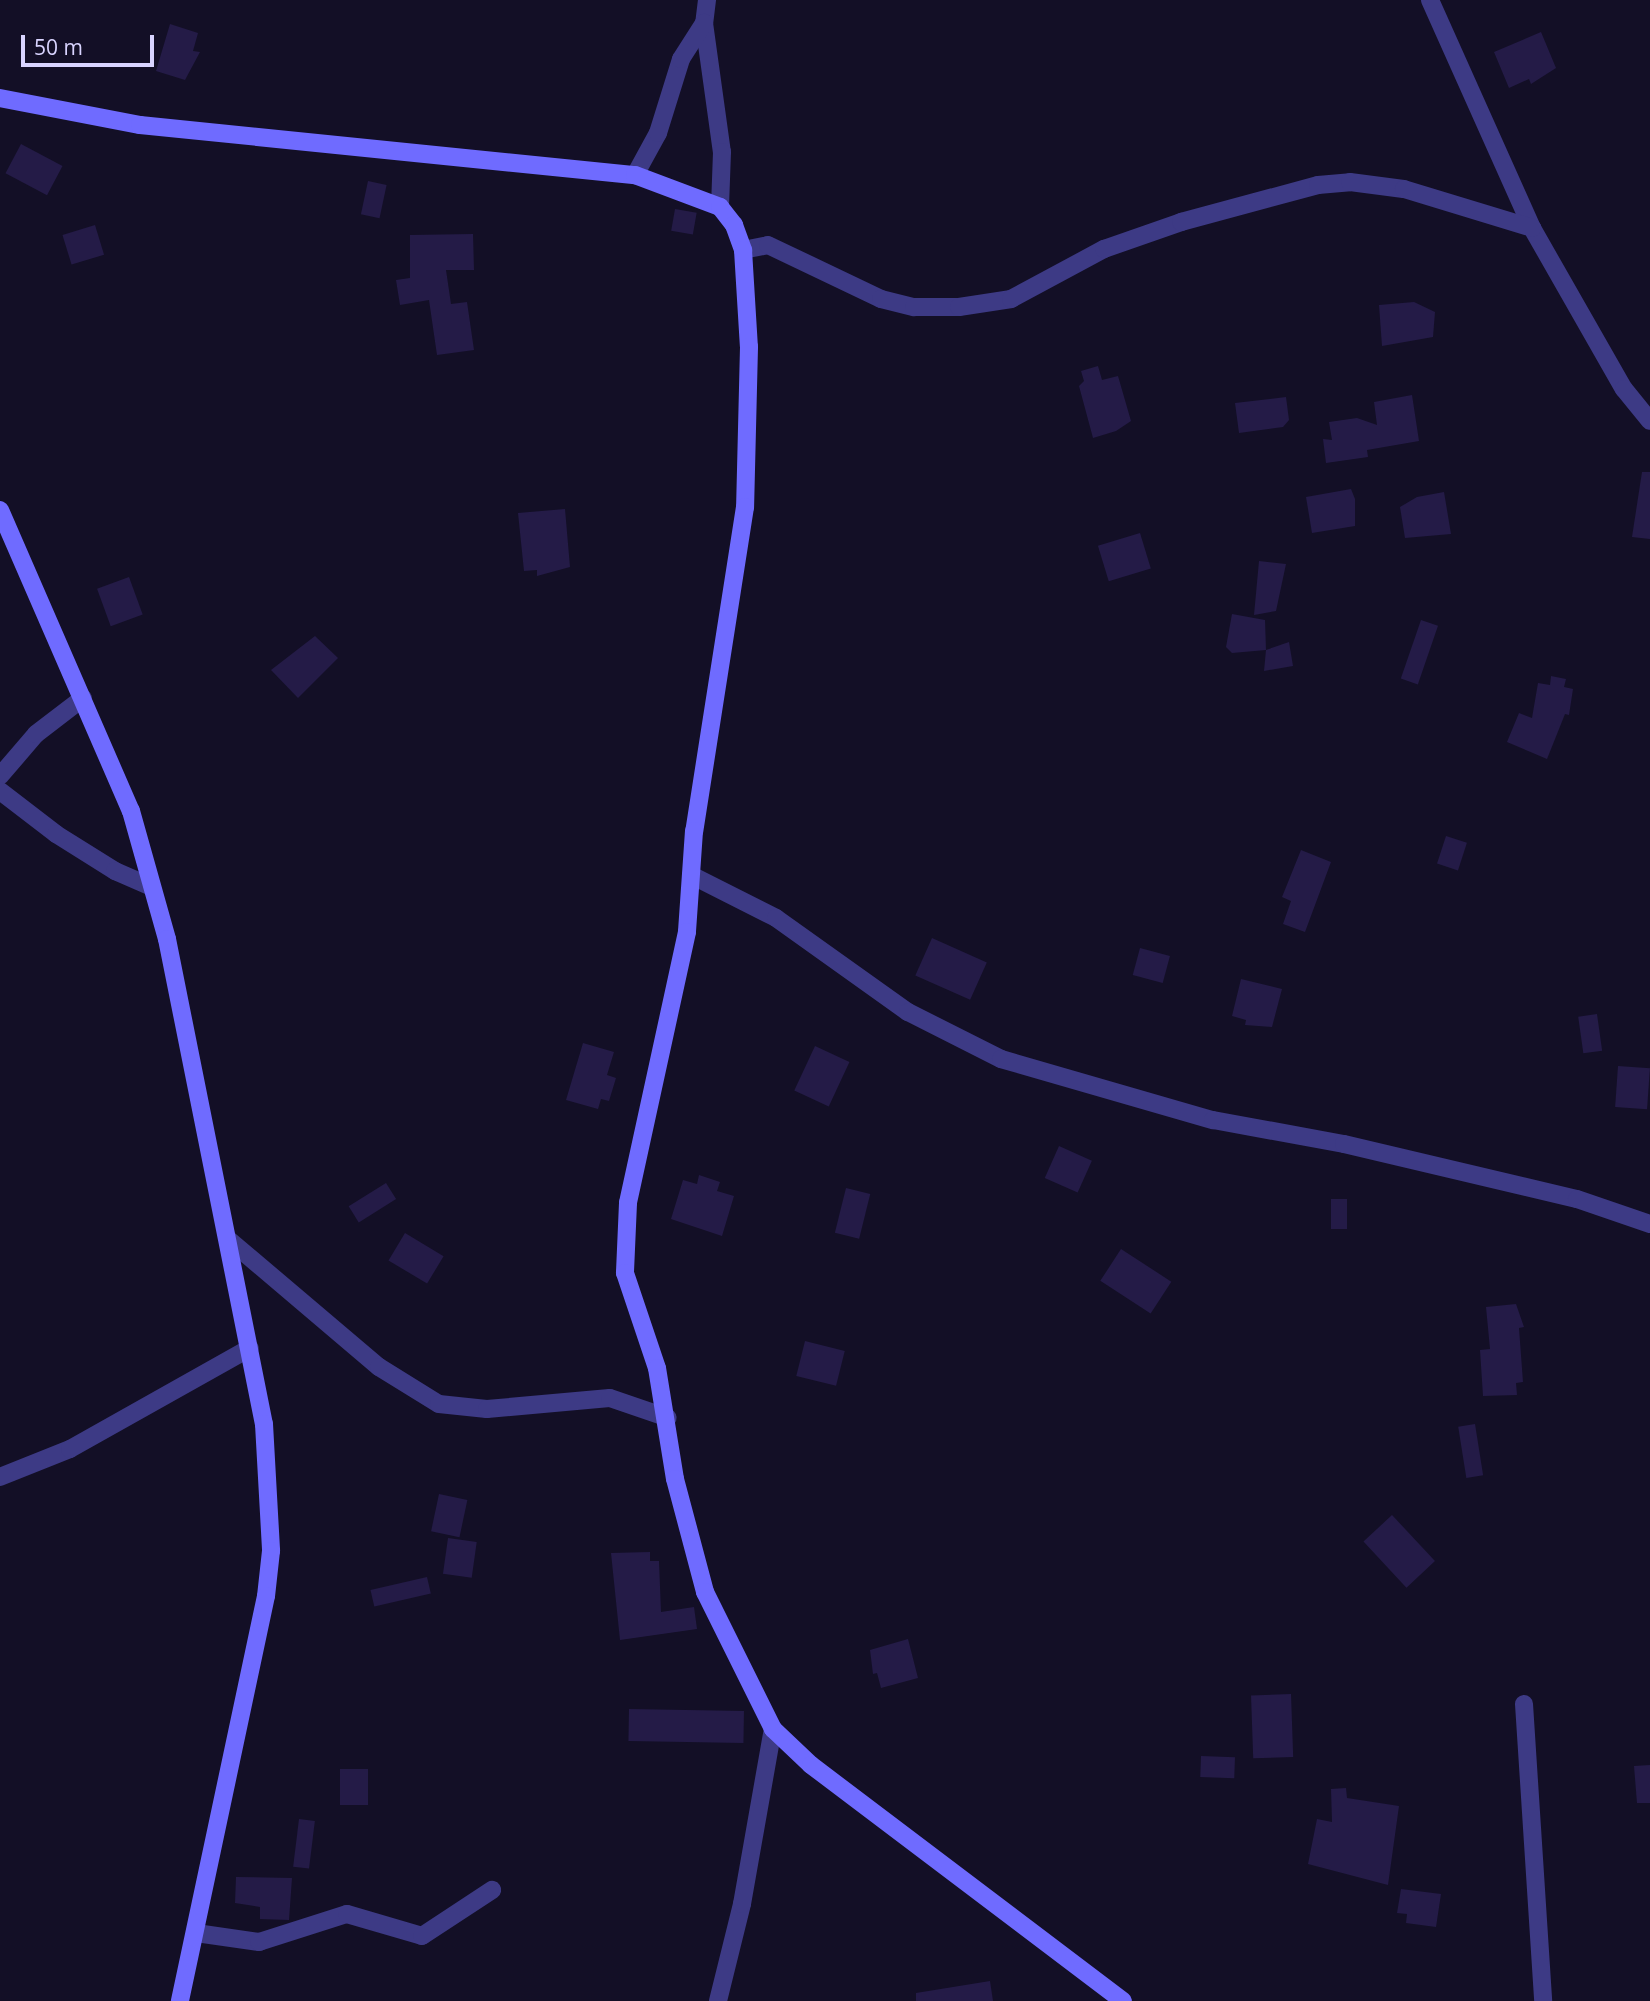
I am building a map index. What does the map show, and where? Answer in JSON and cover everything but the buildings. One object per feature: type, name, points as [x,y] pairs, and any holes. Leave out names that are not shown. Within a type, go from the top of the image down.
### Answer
[{"type":"street","points":[[707,0],[704,23],[722,152],[720,207]]},
{"type":"street","points":[[1430,0],[1532,228],[1624,389],[1650,421]]},
{"type":"street","points":[[635,175],[658,133],[681,60],[704,23]]},
{"type":"street","points":[[0,98],[140,125],[635,175],[720,207],[734,225],[743,250],[749,346],[745,507],[694,831],[687,932],[623,1242],[625,1273],[657,1368],[668,1418],[675,1479],[705,1592],[773,1729],[811,1765],[1123,2001]]},
{"type":"street","points":[[743,250],[768,246],[881,299],[914,307],[959,307],[1011,299],[1104,249],[1181,222],[1318,185],[1350,182],[1404,189],[1532,228]]},
{"type":"street","points":[[0,510],[131,811],[167,939],[264,1424],[271,1551],[242,1722],[180,2001]]},
{"type":"street","points":[[0,776],[36,734],[83,698]]},
{"type":"street","points":[[0,791],[68,842],[152,887]]},
{"type":"street","points":[[691,875],[776,918],[908,1012],[1001,1059],[1213,1120],[1344,1144],[1577,1199],[1650,1224]]},
{"type":"street","points":[[228,1239],[379,1367],[439,1404],[487,1409],[610,1398],[668,1418]]},
{"type":"street","points":[[0,1478],[70,1449],[250,1348]]},
{"type":"street","points":[[1524,1704],[1544,2001]]},
{"type":"street","points":[[718,2001],[742,1904],[773,1729]]},
{"type":"street","points":[[195,1933],[258,1942],[347,1914],[422,1936],[492,1890]]}]
